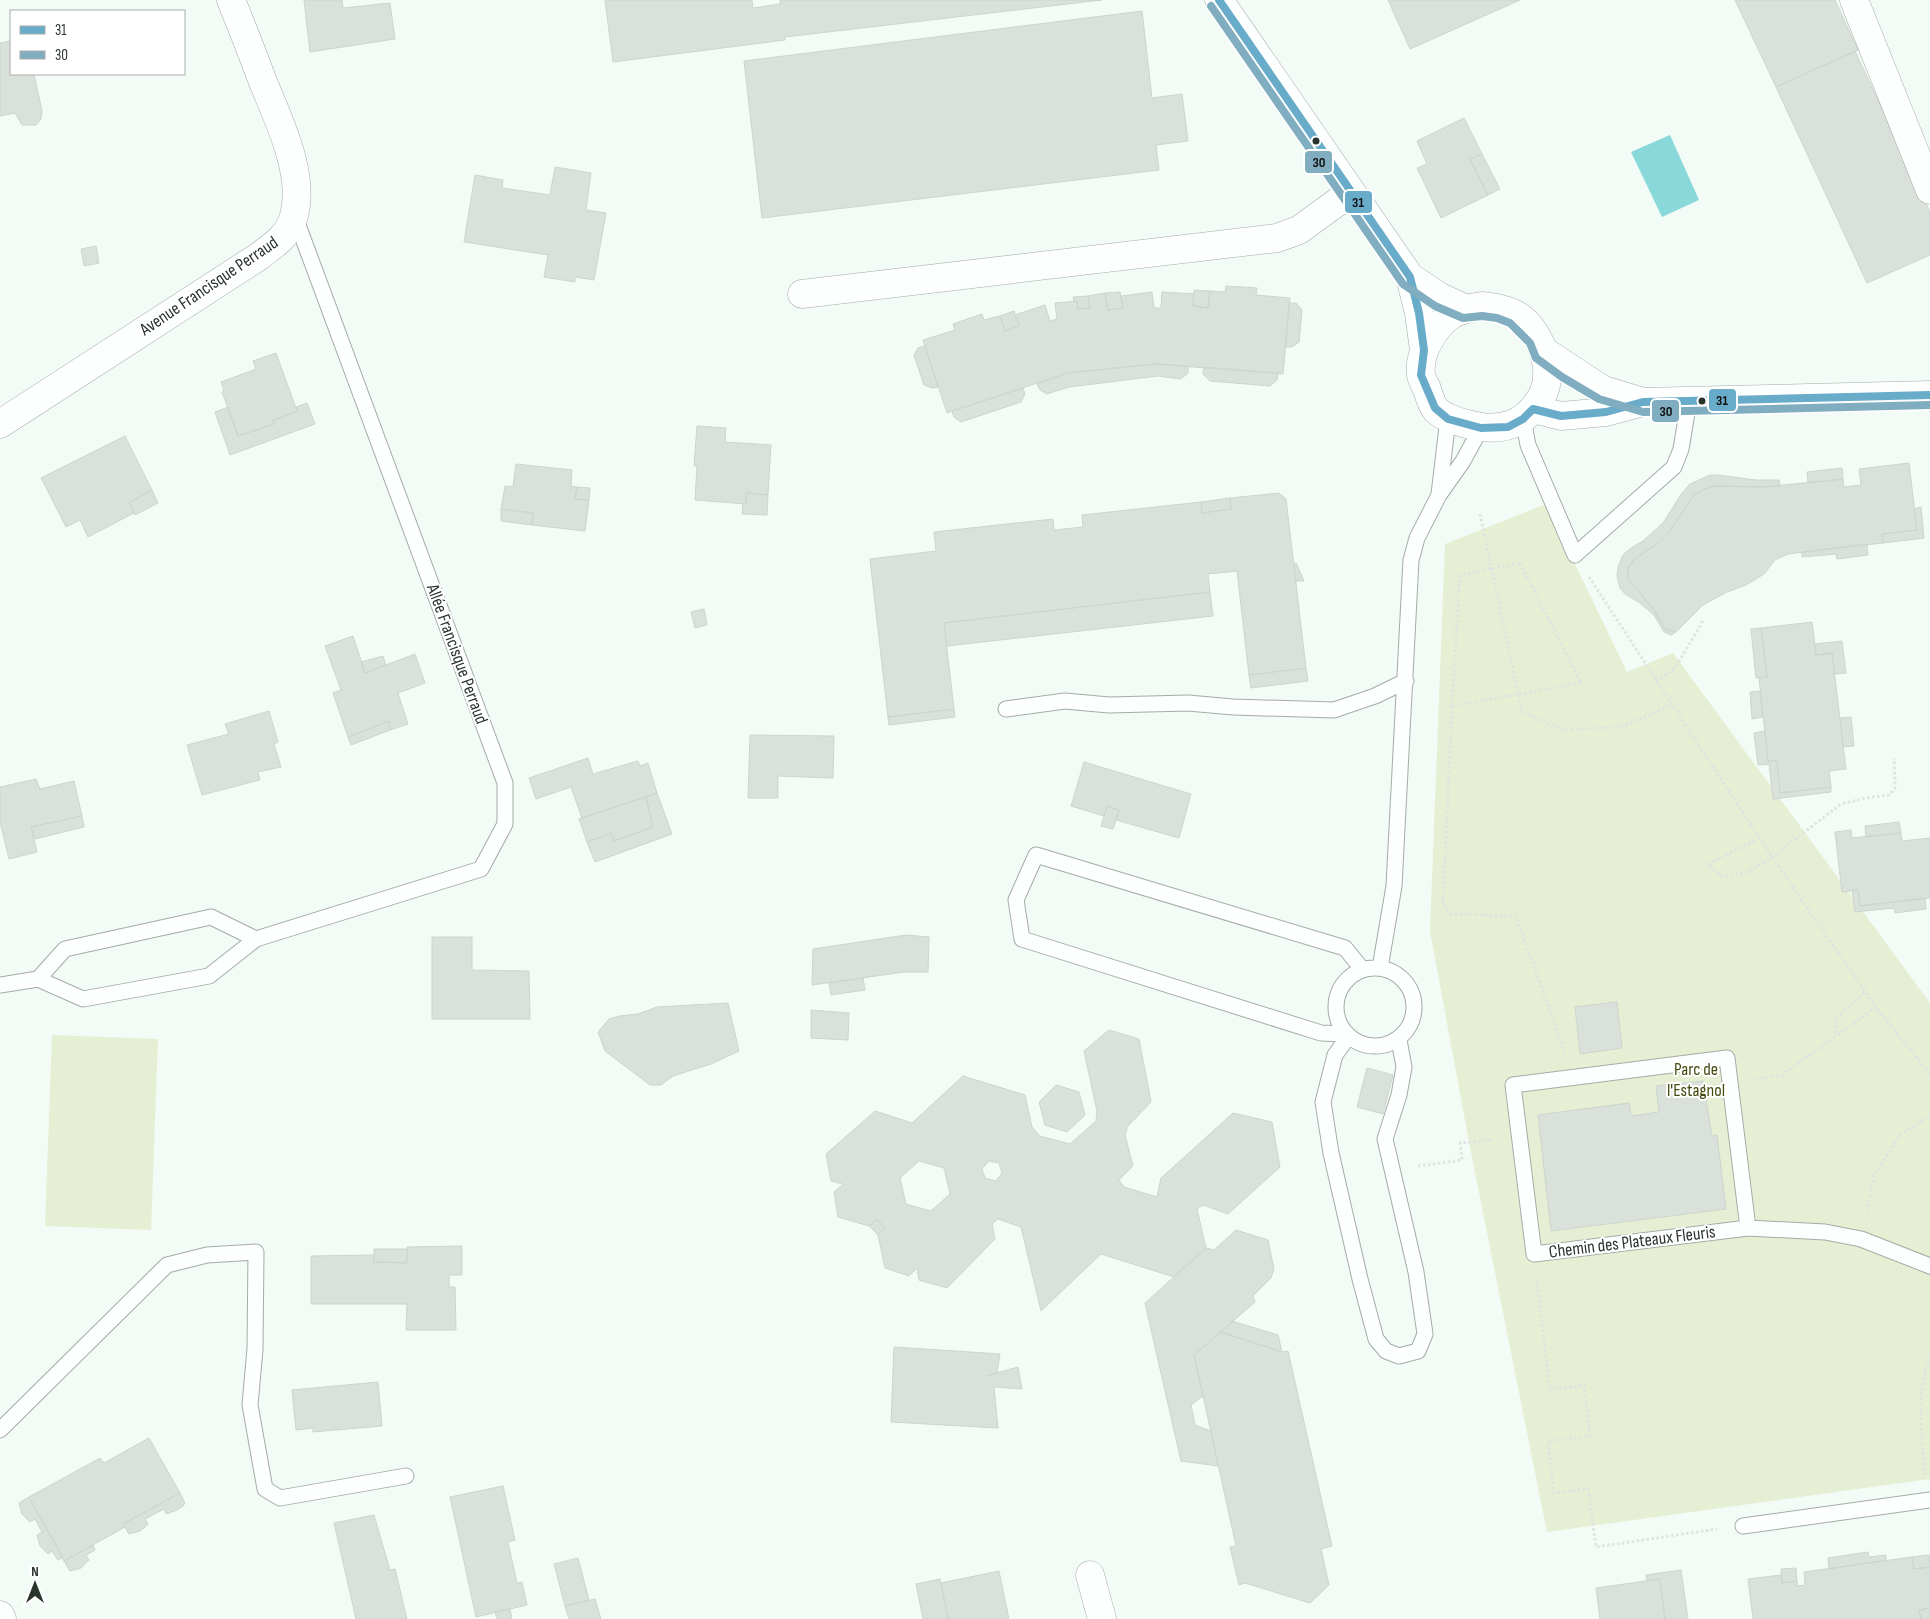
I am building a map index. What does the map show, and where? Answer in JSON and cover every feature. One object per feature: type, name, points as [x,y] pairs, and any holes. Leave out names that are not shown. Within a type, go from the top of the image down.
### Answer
[{"type":"street","name":"Avenue Francisque Perraud","points":[[0,424],[258,257],[280,240],[292,223],[296,204],[296,186],[288,147],[231,0]]},
{"type":"street","points":[[1218,0],[1410,277],[1419,312],[1424,350],[1421,375],[1435,408],[1448,419],[1481,428],[1508,427],[1528,414],[1544,392],[1547,370],[1544,351],[1538,337],[1516,315],[1500,308],[1482,306],[1466,309],[1452,315],[1429,338],[1424,350]]},
{"type":"street","points":[[1854,0],[1930,190]]},
{"type":"street","points":[[802,294],[1277,238],[1299,230],[1351,192]]},
{"type":"street","points":[[1410,277],[1440,297],[1466,309]]},
{"type":"street","points":[[1544,351],[1603,390],[1642,402]]},
{"type":"street","points":[[1528,414],[1561,416],[1606,412],[1642,402],[1930,395]]},
{"type":"street","points":[[1090,1576],[1102,1619]]},
{"type":"street","points":[[0,1615],[2,1619]]},
{"type":"lane","name":"Allée Francisque Perraud","points":[[38,979],[83,999],[209,976],[256,938],[481,869],[505,824],[505,783],[298,225],[292,223]]},
{"type":"lane","points":[[1528,414],[1528,446],[1576,555],[1674,467],[1681,448],[1689,401]]},
{"type":"lane","points":[[1439,495],[1448,419]]},
{"type":"lane","points":[[1380,968],[1394,886],[1411,560],[1417,538],[1439,495],[1463,461],[1481,428]]},
{"type":"lane","points":[[1006,709],[1065,701],[1109,705],[1188,703],[1233,707],[1334,710],[1375,696],[1406,681]]},
{"type":"lane","points":[[1347,1035],[1321,1033],[1022,939],[1016,900],[1036,855],[1345,948],[1362,970]]},
{"type":"lane","points":[[0,985],[38,979],[65,949],[211,917],[256,938]]},
{"type":"lane","points":[[1380,968],[1398,975],[1410,988],[1415,1001],[1414,1015],[1409,1030],[1399,1040],[1383,1047],[1366,1047],[1347,1035],[1336,1018],[1336,999],[1342,985],[1350,976],[1362,970],[1380,968]]},
{"type":"lane","points":[[1347,1035],[1335,1055],[1323,1102],[1331,1153],[1376,1339],[1386,1351],[1399,1356],[1418,1351],[1424,1334],[1416,1272],[1385,1139],[1399,1094],[1404,1067],[1399,1040]]},
{"type":"lane","name":"Chemin des Plateaux Fleuris","points":[[1748,1228],[1727,1058],[1513,1085],[1534,1254],[1748,1228],[1825,1232],[1860,1239],[1930,1266]]},
{"type":"lane","points":[[0,1430],[167,1265],[207,1255],[256,1252],[255,1349],[250,1405],[265,1489],[280,1498],[406,1476]]},
{"type":"lane","points":[[1743,1526],[1930,1500]]},
{"type":"path","points":[[1480,514],[1522,712],[1563,730],[1620,727],[1672,705]]},
{"type":"path","points":[[1576,555],[1759,838],[1865,992],[1930,1074]]},
{"type":"path","points":[[1452,706],[1581,684],[1520,563],[1460,575],[1452,706],[1443,903],[1450,914],[1516,916],[1574,1078]]},
{"type":"path","points":[[1656,681],[1675,668],[1702,621]]},
{"type":"path","points":[[1759,838],[1708,864],[1722,877],[1748,872],[1772,857],[1841,804],[1864,798],[1889,795],[1895,788],[1894,758]]},
{"type":"path","points":[[1834,1038],[1837,1018],[1865,992]]},
{"type":"path","points":[[1730,1082],[1782,1075],[1876,1006]]},
{"type":"path","points":[[1860,1239],[1873,1178],[1898,1136],[1930,1115]]},
{"type":"path","points":[[1427,1165],[1462,1160],[1460,1143],[1469,1142]]},
{"type":"path","points":[[1534,1254],[1550,1390],[1584,1385],[1590,1436],[1548,1441],[1554,1494],[1588,1489],[1596,1547],[1743,1526]]},
{"type":"path","points":[[1925,1480],[1920,1419],[1924,1371],[1930,1357]]},
{"type":"green space","name":"Parc de l'Estagnol","points":[[1546,504],[1627,672],[1673,653],[1930,1003],[1930,1479],[1547,1532],[1469,1142],[1430,931],[1445,544]]},
{"type":"green space","points":[[52,1035],[158,1039],[151,1230],[45,1226]]},
{"type":"water","points":[[1670,135],[1699,200],[1662,217],[1631,152]]},
{"type":"building","points":[[304,0],[342,0],[343,8],[390,3],[395,39],[310,52]]},
{"type":"building","points":[[605,0],[752,0],[753,8],[780,4],[780,0],[1102,0],[785,37],[785,40],[613,62]]},
{"type":"building","points":[[1388,0],[1520,0],[1410,49]]},
{"type":"building","points":[[1735,0],[1835,0],[1858,50],[1776,87]]},
{"type":"building","points":[[1142,11],[1152,98],[1182,94],[1188,141],[1156,145],[1159,170],[762,218],[744,61]]},
{"type":"building","points":[[10,41],[10,75],[34,75],[42,111],[41,119],[36,125],[22,125],[15,113],[0,116],[0,43]]},
{"type":"building","points":[[1855,51],[1930,212],[1930,255],[1867,283],[1776,87]]},
{"type":"building","points":[[1464,118],[1482,154],[1470,159],[1488,195],[1441,218],[1417,168],[1427,164],[1417,141]]},
{"type":"building","points":[[1482,154],[1500,189],[1488,195],[1470,159]]},
{"type":"building","points":[[555,167],[591,173],[586,210],[606,213],[594,280],[575,277],[575,282],[544,277],[548,255],[464,242],[475,175],[503,180],[502,188],[550,195]]},
{"type":"building","points":[[96,246],[99,263],[84,266],[81,249]]},
{"type":"building","points":[[1226,286],[1257,288],[1256,295],[1290,298],[1283,374],[1156,364],[1067,373],[947,413],[923,340],[955,330],[953,324],[982,314],[984,320],[1000,316],[1005,331],[1019,326],[1015,315],[1045,305],[1050,321],[1057,319],[1055,303],[1077,301],[1078,309],[1090,308],[1088,296],[1105,293],[1108,310],[1123,308],[1121,296],[1152,292],[1154,308],[1161,308],[1162,292],[1194,294],[1193,306],[1208,308],[1210,291],[1225,292]]},
{"type":"building","points":[[1194,290],[1210,291],[1208,308],[1193,306]]},
{"type":"building","points":[[1120,292],[1123,308],[1108,310],[1105,293]]},
{"type":"building","points":[[1088,296],[1090,308],[1078,309],[1077,301],[1074,302],[1073,297]]},
{"type":"building","points":[[1289,303],[1296,303],[1302,310],[1299,342],[1292,347],[1285,347]]},
{"type":"building","points":[[1014,311],[1019,326],[1005,331],[1000,316]]},
{"type":"building","points":[[925,346],[938,387],[932,388],[924,385],[914,355],[918,348]]},
{"type":"building","points":[[276,353],[297,411],[272,421],[274,424],[238,436],[222,392],[224,391],[221,382],[256,369],[253,361]]},
{"type":"building","points":[[1156,364],[1188,366],[1188,373],[1181,379],[1158,376],[1069,387],[1047,394],[1040,390],[1037,384],[1067,373]]},
{"type":"building","points":[[1204,367],[1278,373],[1277,380],[1270,386],[1210,381],[1203,374]]},
{"type":"building","points":[[1023,388],[1025,394],[1021,402],[961,422],[954,417],[952,411]]},
{"type":"building","points":[[307,403],[315,424],[230,455],[215,412],[228,407],[238,436],[274,424],[272,421],[297,411],[296,407]]},
{"type":"building","points":[[697,426],[726,428],[725,442],[771,445],[768,495],[746,493],[746,504],[695,500],[697,466],[694,466]]},
{"type":"building","points":[[125,436],[152,490],[129,503],[134,513],[88,537],[80,520],[66,527],[41,478]]},
{"type":"building","points":[[1909,463],[1917,530],[1882,534],[1883,543],[1788,554],[1775,560],[1764,574],[1746,585],[1727,592],[1703,605],[1676,632],[1665,629],[1651,606],[1628,579],[1628,569],[1633,560],[1657,544],[1669,532],[1693,496],[1702,490],[1713,486],[1764,487],[1843,479],[1844,487],[1861,485],[1859,469]]},
{"type":"building","points":[[516,464],[572,470],[571,486],[577,487],[575,499],[589,500],[585,531],[532,525],[533,513],[501,509],[505,486],[513,487]]},
{"type":"building","points":[[1842,468],[1843,479],[1808,483],[1807,472]]},
{"type":"building","points":[[1710,475],[1756,480],[1779,480],[1780,486],[1713,486],[1702,490],[1693,496],[1669,532],[1657,544],[1633,560],[1628,569],[1628,579],[1651,606],[1665,629],[1676,632],[1671,635],[1664,632],[1654,615],[1640,603],[1625,594],[1620,588],[1617,576],[1618,567],[1623,555],[1643,541],[1663,523],[1690,484]]},
{"type":"building","points":[[577,487],[590,488],[589,500],[575,499]]},
{"type":"building","points":[[152,490],[158,503],[135,515],[129,503]]},
{"type":"building","points":[[746,493],[768,495],[767,515],[742,514],[743,504],[746,504]]},
{"type":"building","points":[[1279,493],[1286,499],[1306,668],[1249,675],[1237,571],[1208,574],[1210,592],[944,623],[954,709],[888,717],[870,559],[936,551],[934,532],[1053,519],[1054,530],[1083,527],[1082,515],[1201,502],[1202,513],[1231,509],[1230,498]]},
{"type":"building","points":[[1230,498],[1231,509],[1202,513],[1201,502]]},
{"type":"building","points":[[1921,507],[1924,538],[1883,543],[1882,534],[1917,530],[1914,509]]},
{"type":"building","points":[[501,509],[533,513],[532,525],[501,521]]},
{"type":"building","points":[[1867,544],[1868,555],[1837,559],[1836,554],[1802,557],[1802,552]]},
{"type":"building","points":[[1296,563],[1304,581],[1296,581],[1294,564]]},
{"type":"building","points":[[1210,592],[1213,616],[947,646],[944,623]]},
{"type":"building","points":[[704,609],[707,625],[695,628],[691,612]]},
{"type":"building","points":[[1812,622],[1816,655],[1832,653],[1846,769],[1829,771],[1831,787],[1780,793],[1777,761],[1768,761],[1759,678],[1767,677],[1761,628]]},
{"type":"building","points":[[1761,628],[1767,677],[1756,678],[1751,629]]},
{"type":"building","points":[[353,636],[365,673],[415,654],[425,683],[398,693],[408,724],[390,730],[389,721],[348,737],[333,693],[341,690],[325,646]]},
{"type":"building","points":[[1842,641],[1846,673],[1835,674],[1832,653],[1816,655],[1815,644]]},
{"type":"building","points":[[383,656],[386,665],[365,673],[361,662]]},
{"type":"building","points":[[1306,668],[1308,681],[1251,688],[1249,675]]},
{"type":"building","points":[[1760,691],[1763,717],[1752,719],[1750,692]]},
{"type":"building","points":[[954,709],[955,717],[889,725],[888,717]]},
{"type":"building","points":[[269,711],[278,742],[274,744],[281,767],[258,772],[260,780],[202,795],[187,745],[229,734],[225,724]]},
{"type":"building","points":[[1851,717],[1854,746],[1843,747],[1840,718]]},
{"type":"building","points":[[389,721],[390,730],[351,745],[348,737]]},
{"type":"building","points":[[1765,731],[1768,761],[1777,761],[1780,793],[1831,787],[1831,792],[1773,799],[1769,764],[1758,765],[1754,733]]},
{"type":"building","points":[[750,735],[834,736],[833,778],[778,776],[778,798],[748,798]]},
{"type":"building","points":[[588,758],[593,774],[638,761],[640,766],[648,763],[657,793],[582,818],[571,787],[536,799],[529,778]]},
{"type":"building","points":[[1084,762],[1191,794],[1179,838],[1116,820],[1119,810],[1107,806],[1104,816],[1071,806]]},
{"type":"building","points":[[36,779],[40,789],[74,781],[82,816],[31,827],[37,852],[9,859],[0,822],[0,787]]},
{"type":"building","points":[[657,793],[672,834],[595,862],[587,842],[611,833],[614,841],[653,827],[646,797]]},
{"type":"building","points":[[646,797],[653,827],[614,841],[611,833],[587,842],[579,819]]},
{"type":"building","points":[[1107,806],[1119,810],[1113,829],[1101,826]]},
{"type":"building","points":[[82,816],[84,827],[35,839],[31,827]]},
{"type":"building","points":[[1899,822],[1901,833],[1866,837],[1865,826]]},
{"type":"building","points":[[1851,830],[1852,838],[1901,833],[1902,841],[1930,838],[1930,898],[1860,906],[1858,890],[1842,892],[1835,832]]},
{"type":"building","points":[[1852,890],[1858,890],[1860,906],[1925,898],[1926,909],[1895,913],[1894,908],[1855,912]]},
{"type":"building","points":[[906,935],[929,937],[928,972],[904,972],[812,985],[813,949]]},
{"type":"building","points":[[432,937],[472,937],[472,970],[529,971],[530,1019],[432,1019]]},
{"type":"building","points":[[863,978],[865,990],[831,995],[829,983]]},
{"type":"building","points":[[1617,1002],[1622,1048],[1580,1054],[1575,1007]]},
{"type":"building","points":[[728,1003],[739,1051],[711,1064],[673,1076],[661,1085],[650,1085],[605,1051],[598,1032],[609,1019],[638,1014],[657,1007]]},
{"type":"building","points":[[811,1010],[849,1013],[848,1040],[811,1038]]},
{"type":"building","points":[[1109,1030],[1139,1039],[1151,1102],[1128,1126],[1125,1135],[1133,1166],[1119,1180],[1124,1187],[1157,1197],[1161,1178],[1233,1113],[1272,1122],[1280,1167],[1228,1214],[1203,1205],[1197,1209],[1206,1248],[1174,1277],[1101,1254],[1041,1311],[1021,1227],[998,1219],[992,1224],[995,1239],[947,1288],[919,1280],[917,1268],[909,1276],[885,1268],[878,1235],[885,1228],[877,1219],[869,1226],[838,1217],[834,1192],[843,1184],[831,1181],[826,1154],[875,1111],[912,1123],[963,1076],[1025,1095],[1032,1127],[1040,1136],[1070,1144],[1096,1121],[1097,1111],[1084,1051]],"holes":[[[919,1161],[944,1168],[950,1194],[931,1211],[906,1204],[900,1178]],[[989,1161],[999,1163],[1002,1173],[996,1181],[985,1178],[982,1169]]]},
{"type":"building","points":[[1367,1068],[1393,1075],[1383,1114],[1357,1107]]},
{"type":"building","points":[[1703,1081],[1712,1136],[1717,1135],[1726,1209],[1551,1231],[1538,1115],[1629,1103],[1631,1116],[1659,1112],[1656,1086]]},
{"type":"building","points":[[1056,1085],[1079,1092],[1085,1115],[1067,1132],[1045,1125],[1039,1102]]},
{"type":"building","points":[[877,1219],[885,1228],[878,1235],[869,1226]]},
{"type":"building","points":[[1236,1230],[1268,1240],[1274,1269],[1271,1278],[1253,1296],[1255,1302],[1194,1355],[1203,1396],[1191,1405],[1195,1425],[1211,1431],[1218,1466],[1181,1461],[1145,1303],[1206,1248],[1214,1250]]},
{"type":"building","points":[[462,1246],[462,1275],[449,1275],[449,1287],[455,1287],[456,1330],[406,1330],[407,1304],[311,1304],[311,1256],[374,1255],[374,1262],[407,1263],[407,1247]]},
{"type":"building","points":[[374,1249],[407,1249],[407,1263],[374,1262]]},
{"type":"building","points":[[1232,1321],[1278,1335],[1282,1352],[1221,1332]]},
{"type":"building","points":[[1221,1332],[1282,1352],[1288,1351],[1332,1546],[1321,1549],[1329,1585],[1310,1603],[1245,1583],[1239,1585],[1230,1547],[1236,1546],[1194,1355]]},
{"type":"building","points":[[894,1347],[1000,1354],[997,1373],[1018,1367],[1022,1389],[994,1387],[998,1428],[891,1422]]},
{"type":"building","points":[[378,1382],[382,1426],[313,1432],[313,1428],[296,1430],[292,1390]]},
{"type":"building","points":[[149,1438],[180,1493],[123,1524],[125,1527],[64,1561],[29,1497],[100,1458],[104,1463]]},
{"type":"building","points":[[503,1486],[515,1540],[508,1542],[517,1583],[522,1582],[527,1605],[476,1617],[450,1497]]},
{"type":"building","points":[[180,1493],[185,1503],[183,1506],[166,1514],[164,1509],[145,1519],[148,1524],[140,1531],[129,1534],[123,1524]]},
{"type":"building","points":[[29,1497],[63,1557],[58,1560],[52,1551],[48,1554],[40,1546],[37,1535],[42,1532],[35,1519],[30,1522],[22,1514],[19,1503]]},
{"type":"building","points":[[374,1515],[390,1570],[395,1569],[407,1619],[356,1619],[334,1523]]},
{"type":"building","points":[[93,1545],[95,1550],[86,1555],[89,1560],[81,1568],[70,1571],[64,1561]]},
{"type":"building","points":[[1868,1552],[1869,1557],[1886,1555],[1886,1560],[1829,1569],[1828,1558]]},
{"type":"building","points":[[1929,1555],[1930,1567],[1914,1569],[1912,1557]]},
{"type":"building","points":[[1912,1557],[1914,1569],[1930,1567],[1930,1608],[1919,1610],[1921,1619],[1753,1619],[1748,1579],[1781,1575],[1782,1583],[1797,1581],[1798,1586],[1805,1585],[1804,1572]]},
{"type":"building","points":[[578,1558],[589,1600],[565,1606],[554,1564]]},
{"type":"building","points":[[1796,1568],[1797,1581],[1782,1583],[1781,1569]]},
{"type":"building","points":[[1681,1570],[1688,1619],[1665,1619],[1660,1579],[1647,1581],[1646,1575]]},
{"type":"building","points":[[999,1571],[1009,1619],[948,1619],[941,1583]]},
{"type":"building","points":[[940,1579],[948,1619],[923,1619],[916,1584]]},
{"type":"building","points":[[1660,1579],[1665,1619],[1600,1619],[1596,1588]]},
{"type":"building","points":[[595,1599],[601,1619],[569,1619],[565,1606]]},
{"type":"building","points":[[1930,1608],[1930,1619],[1921,1619],[1919,1610]]},
{"type":"building","points":[[510,1609],[512,1619],[497,1619],[495,1612]]},
{"type":"transit line","name":"31","points":[[1219,0],[1410,277],[1419,313],[1424,350],[1421,375],[1435,408],[1448,419],[1481,428],[1508,427],[1523,419],[1533,409],[1561,416],[1606,412],[1643,402],[1930,395]]},
{"type":"transit line","name":"30","points":[[1211,6],[1403,284],[1435,306],[1463,318],[1482,316],[1497,318],[1510,323],[1530,343],[1536,358],[1562,377],[1599,399],[1643,412],[1930,405]]}]
